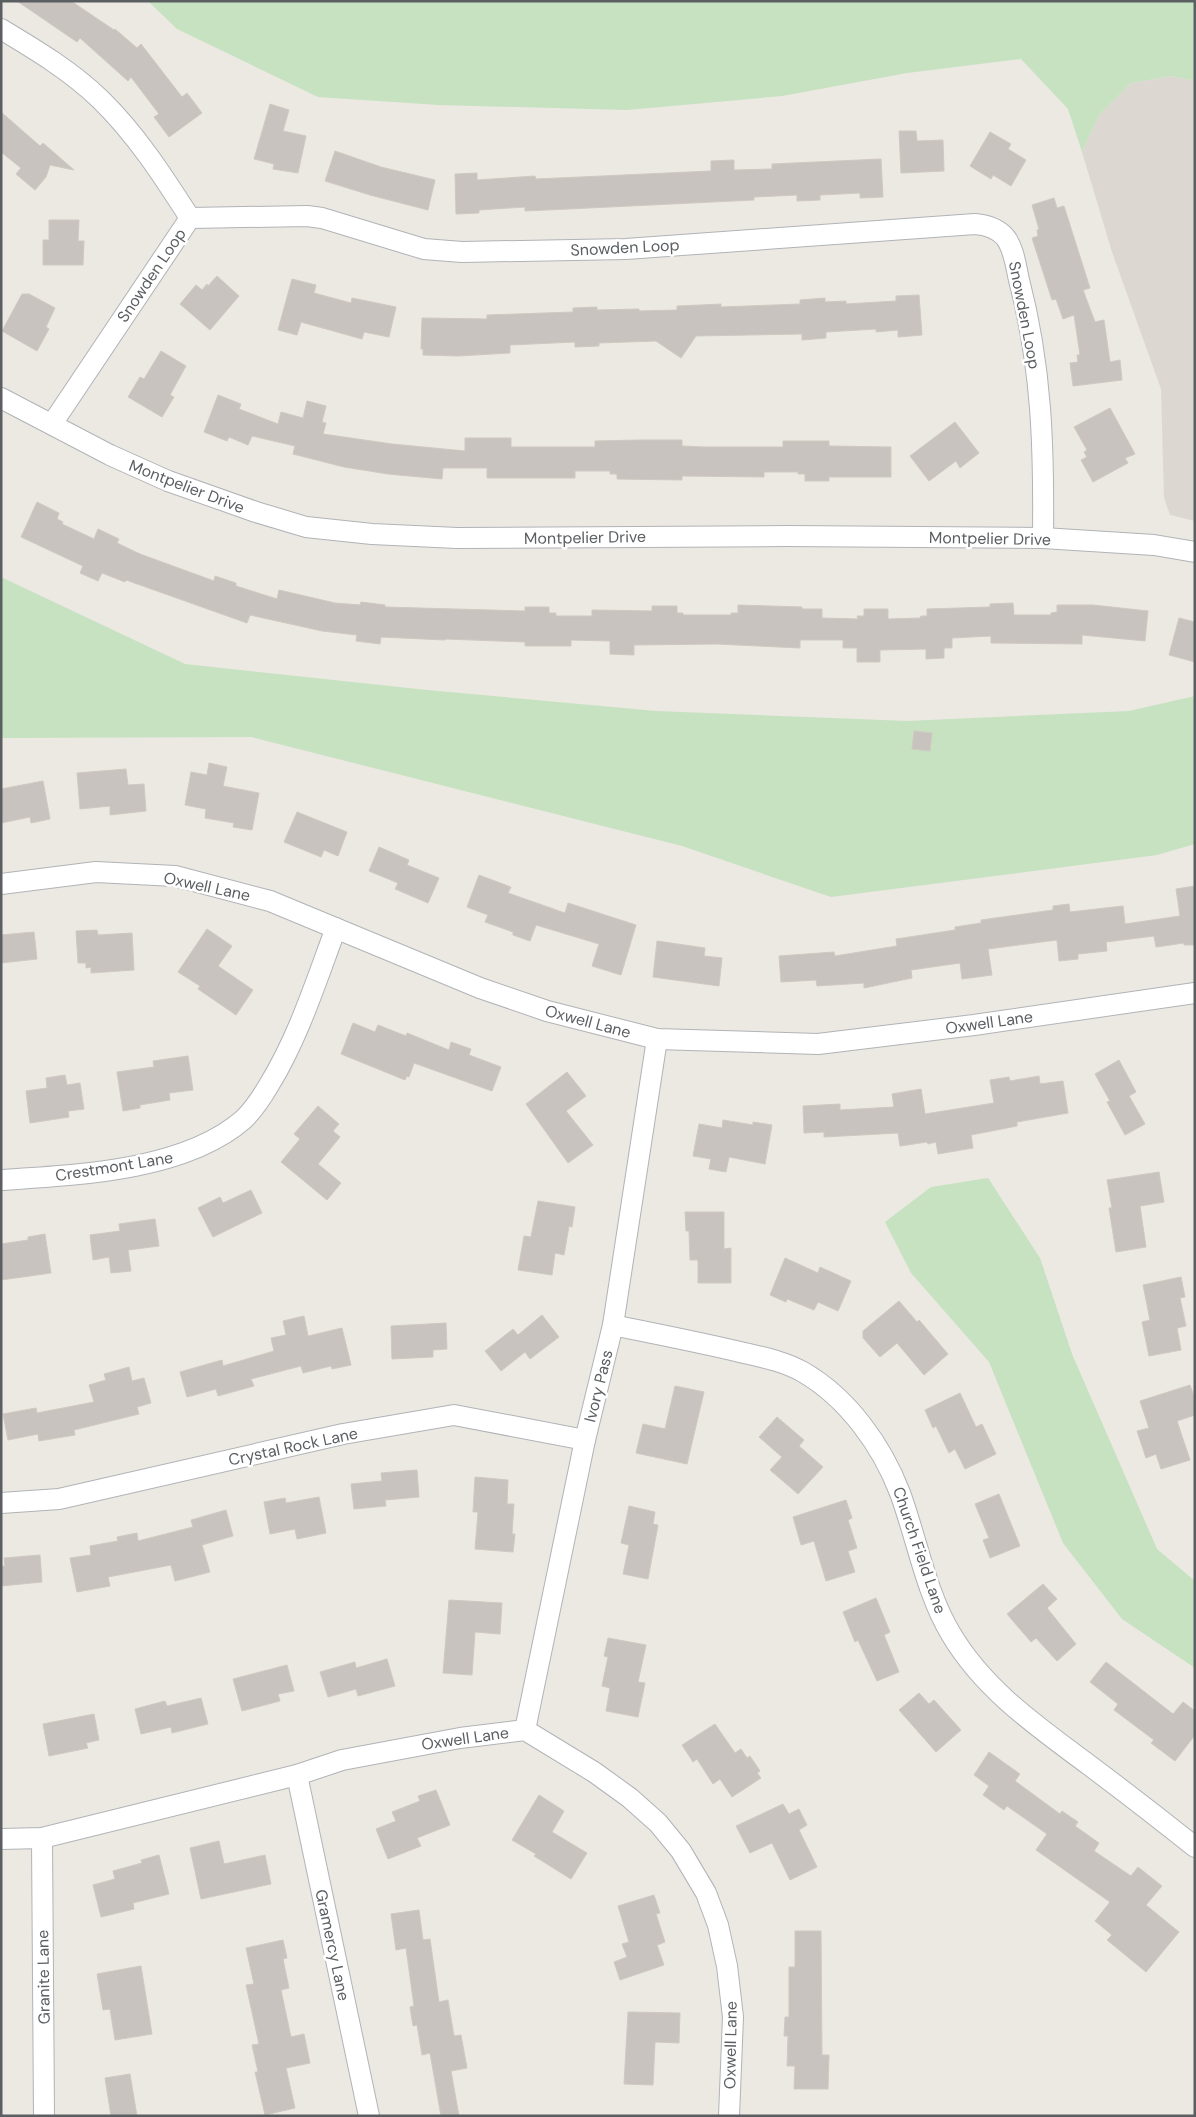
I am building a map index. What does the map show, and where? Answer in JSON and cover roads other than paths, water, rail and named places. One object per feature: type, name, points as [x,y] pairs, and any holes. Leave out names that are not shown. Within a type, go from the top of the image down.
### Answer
[{"type":"street","points":[[1,29],[71,74],[100,99],[133,136],[162,174],[190,218]]},
{"type":"street","name":"Snowden Loop","points":[[52,424],[190,218],[314,217],[424,249],[462,252],[626,249],[965,225],[988,226],[997,230],[1006,238],[1011,249],[1025,302],[1032,340],[1041,406],[1043,538]]},
{"type":"street","name":"Montpelier Drive","points":[[1,398],[110,455],[168,481],[256,512],[315,528],[372,534],[456,538],[768,536],[1043,538],[1154,545],[1195,552]]},
{"type":"street","name":"Oxwell Lane","points":[[1,884],[96,872],[175,876],[228,888],[270,901],[480,988],[530,1005],[625,1032],[657,1039],[818,1044],[974,1025],[1195,993]]},
{"type":"street","name":"Crestmont Lane","points":[[1,1180],[48,1177],[131,1166],[182,1155],[215,1140],[245,1118],[261,1099],[280,1068],[302,1021],[336,928]]},
{"type":"street","name":"Ivory Pass","points":[[525,1730],[585,1440],[613,1325],[657,1039]]},
{"type":"street","name":"Church Field Lane","points":[[613,1325],[778,1361],[802,1371],[826,1388],[855,1417],[874,1442],[892,1472],[910,1520],[926,1578],[950,1634],[974,1666],[1006,1700],[1036,1726],[1195,1846]]},
{"type":"street","name":"Crystal Rock Lane","points":[[1,1503],[59,1499],[344,1434],[454,1415],[585,1440]]},
{"type":"street","name":"Oxwell Lane","points":[[1,1839],[42,1838],[297,1775],[342,1760],[393,1749],[525,1730],[594,1772],[630,1798],[658,1823],[681,1852],[706,1893],[718,1925],[727,1966],[733,2018],[728,2116]]},
{"type":"street","name":"Gramercy Lane","points":[[297,1775],[369,2116]]},
{"type":"street","name":"Granite Lane","points":[[42,1838],[44,2116]]}]
